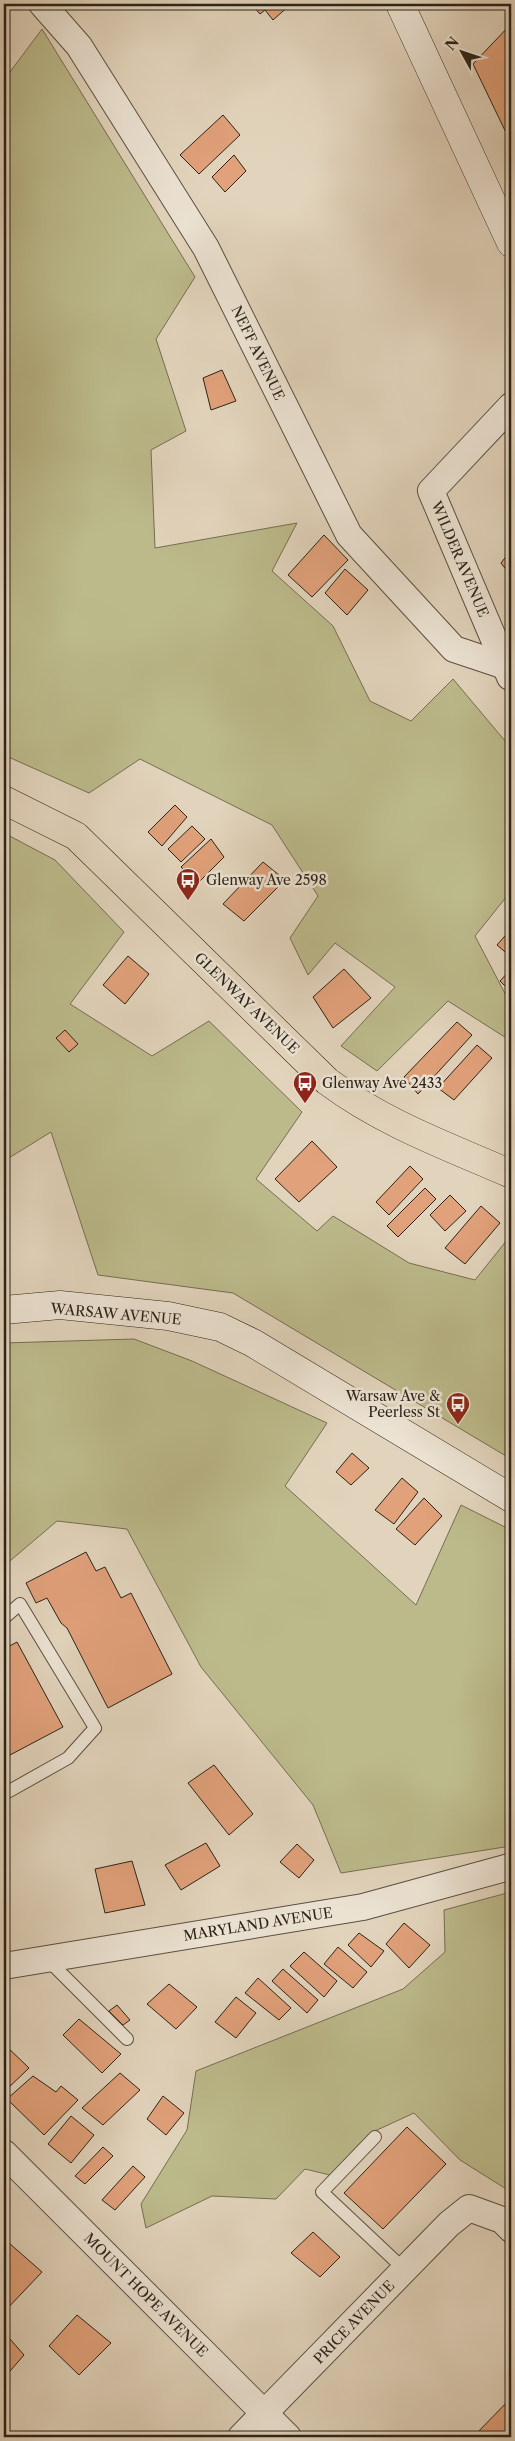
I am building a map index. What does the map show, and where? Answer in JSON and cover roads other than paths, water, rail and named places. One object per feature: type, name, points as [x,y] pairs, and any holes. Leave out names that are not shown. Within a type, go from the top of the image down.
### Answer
[{"type":"main road","points":[[400,4],[511,243]]},
{"type":"main road","name":"GLENWAY AVENUE","points":[[4,800],[76,836],[327,1080],[357,1103],[382,1117],[511,1174]]},
{"type":"main road","name":"WARSAW AVENUE","points":[[4,1310],[60,1305],[168,1316],[220,1327],[253,1342],[511,1498]]},
{"type":"street","name":"NEFF AVENUE","points":[[42,4],[79,46],[206,248],[349,535],[454,649],[508,673]]},
{"type":"street","name":"WILDER AVENUE","points":[[508,673],[431,491],[511,406]]},
{"type":"street","name":"MARYLAND AVENUE","points":[[4,1966],[364,1907],[510,1867]]},
{"type":"street","name":"MOUNT HOPE AVENUE","points":[[4,2153],[288,2437]]},
{"type":"street","name":"PRICE AVENUE","points":[[242,2437],[449,2224],[469,2208],[502,2220],[511,2229]]},
{"type":"lane","points":[[4,1618],[20,1604],[95,1728],[68,1758],[4,1794]]},
{"type":"lane","points":[[46,1958],[127,2039]]},
{"type":"lane","points":[[375,2137],[322,2192],[405,2270]]},
{"type":"place","name":"Glenway Ave 2598","points":[[188,901]]},
{"type":"place","name":"Glenway Ave 2433","points":[[305,1104]]},
{"type":"place","name":"Warsaw Ave & Peerless St","points":[[458,1425]]}]
